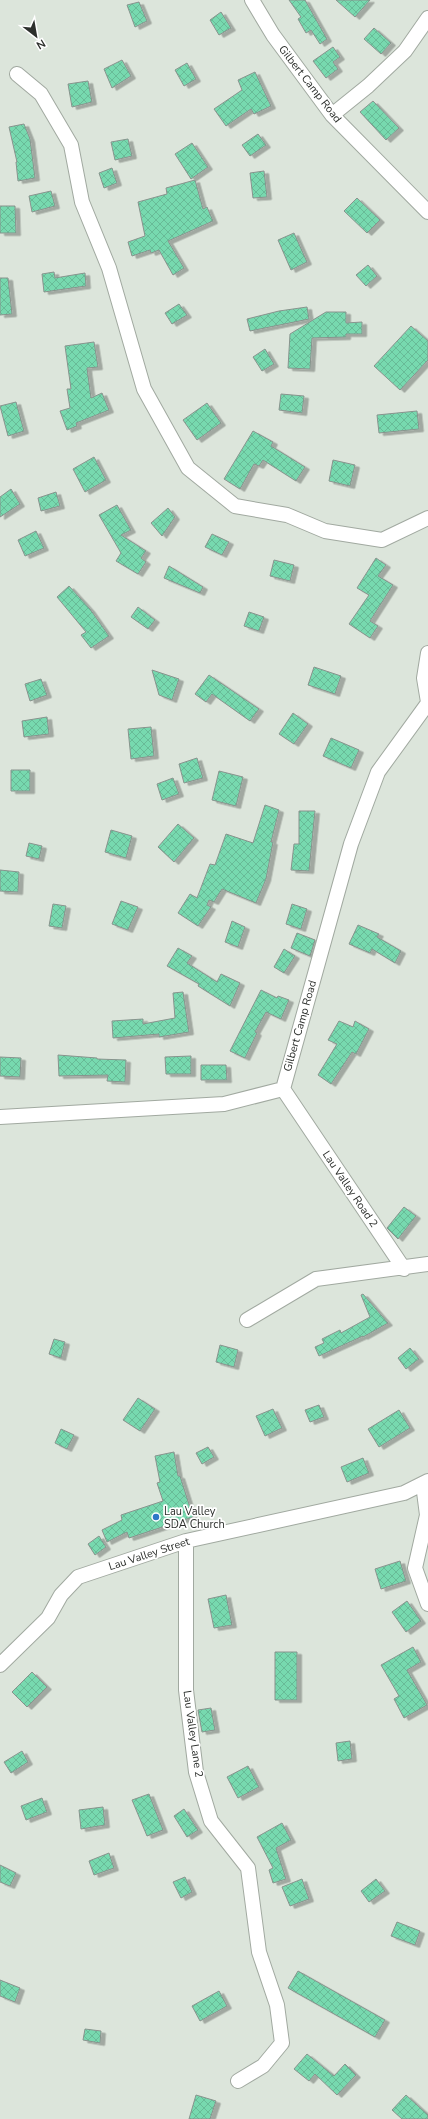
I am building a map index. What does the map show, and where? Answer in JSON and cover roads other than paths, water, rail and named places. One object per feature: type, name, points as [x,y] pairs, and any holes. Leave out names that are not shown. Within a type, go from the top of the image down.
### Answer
[{"type":"street","name":"Gilbert Camp Road","points":[[252,0],[273,35],[332,115],[428,212]]},
{"type":"street","points":[[332,115],[368,86],[405,51],[428,18]]},
{"type":"street","points":[[17,74],[41,94],[71,144],[82,202],[109,268],[144,389],[188,468],[235,506],[287,515],[325,531],[382,540],[428,518]]},
{"type":"street","name":"Gilbert Camp Road","points":[[283,1089],[351,844],[378,772],[428,703],[424,678],[428,653]]},
{"type":"street","points":[[0,1116],[224,1104],[283,1089]]},
{"type":"street","name":"Lau Valley Road 2","points":[[283,1089],[404,1269]]},
{"type":"street","points":[[247,1320],[316,1279],[404,1269],[428,1264]]},
{"type":"street","points":[[426,1483],[427,1515],[415,1568],[428,1604]]},
{"type":"street","name":"Lau Valley Street","points":[[0,1665],[48,1618],[61,1595],[78,1577],[186,1541],[404,1493],[426,1483]]},
{"type":"street","name":"Lau Valley Lane 2","points":[[186,1541],[186,1690],[196,1772],[211,1821],[248,1868],[259,1952],[277,2005],[282,2043],[263,2066],[238,2081]]},
{"type":"place","name":"Lau Valley SDA Church","points":[[156,1517]]}]
